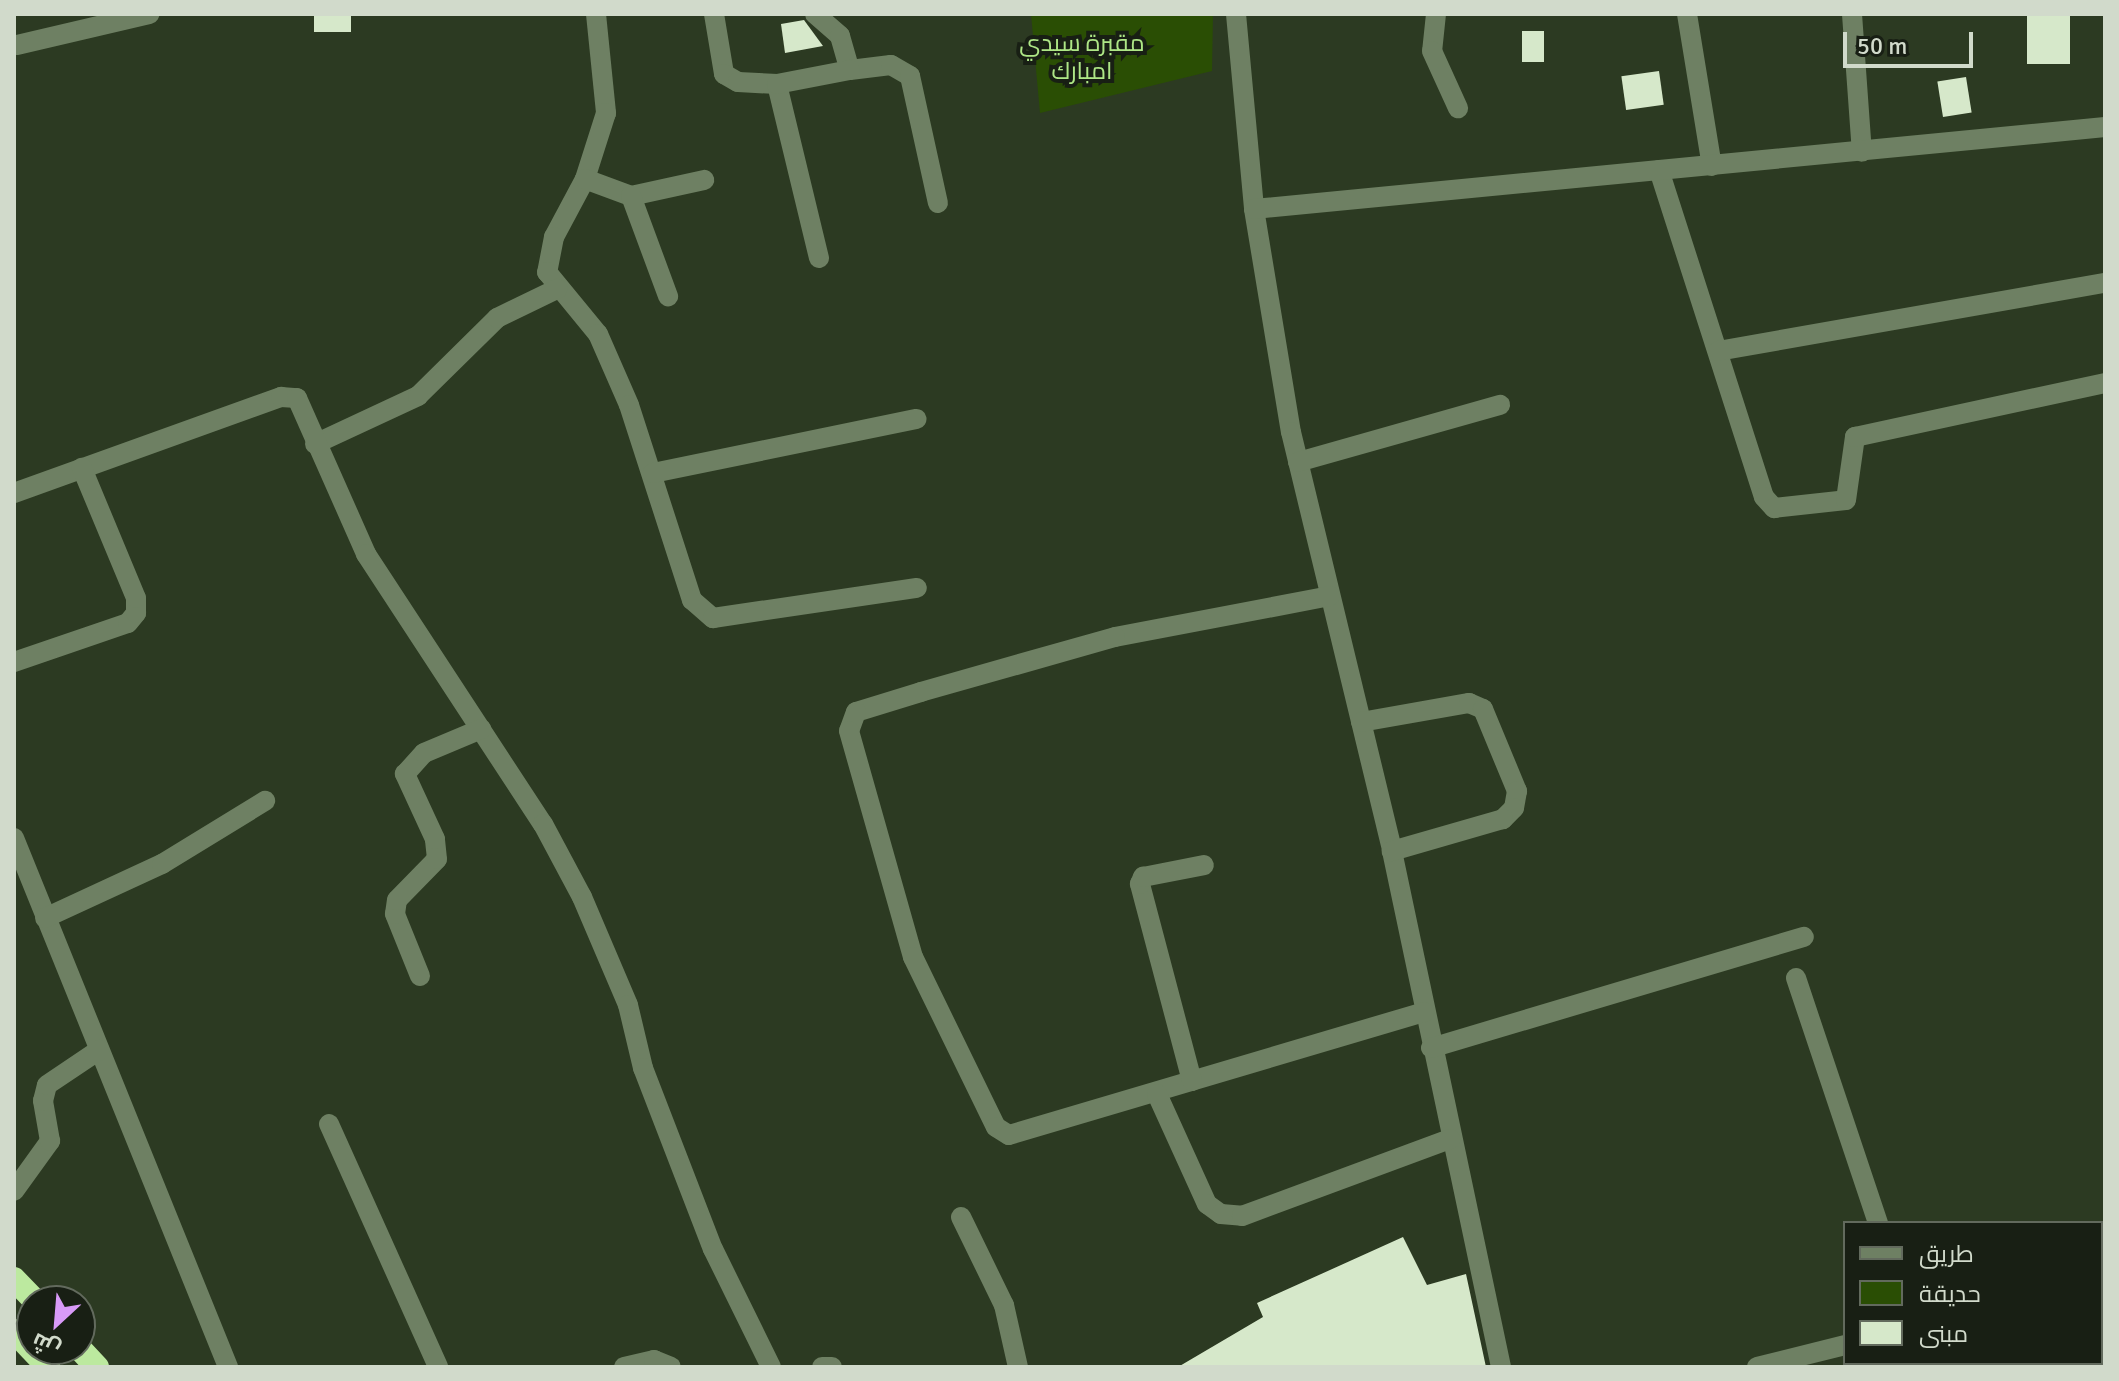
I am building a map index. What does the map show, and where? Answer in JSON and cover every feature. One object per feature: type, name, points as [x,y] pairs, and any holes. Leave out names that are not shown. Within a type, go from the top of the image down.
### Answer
[{"type":"highway","points":[[14,1331],[48,1367]]},
{"type":"street","points":[[15,42],[149,14]]},
{"type":"street","points":[[596,14],[606,113],[585,179],[549,250],[547,272],[557,289],[598,334],[653,473],[692,600],[703,615],[713,618],[917,588]]},
{"type":"street","points":[[714,14],[724,74],[738,82],[777,84],[891,65],[910,76],[938,203]]},
{"type":"street","points":[[815,14],[840,36],[850,70]]},
{"type":"street","points":[[1236,14],[1254,209],[1298,462],[1392,851],[1450,1139],[1501,1367]]},
{"type":"street","points":[[1436,14],[1432,51],[1458,108]]},
{"type":"street","points":[[1687,14],[1712,166]]},
{"type":"street","points":[[1852,14],[1862,152]]},
{"type":"street","points":[[777,84],[819,258]]},
{"type":"street","points":[[1254,209],[2105,127]]},
{"type":"street","points":[[1659,170],[1764,497],[1774,508],[1846,500],[1855,437],[2105,383]]},
{"type":"street","points":[[585,179],[631,196],[704,180]]},
{"type":"street","points":[[631,196],[668,296]]},
{"type":"street","points":[[1718,351],[2105,283]]},
{"type":"street","points":[[315,444],[418,396],[497,318],[557,289]]},
{"type":"street","points":[[14,493],[290,395],[301,404],[315,444],[399,611],[481,729],[582,897],[628,1005],[643,1068],[713,1249],[771,1367]]},
{"type":"street","points":[[1298,462],[1500,405]]},
{"type":"street","points":[[653,473],[917,419]]},
{"type":"street","points":[[14,662],[128,623],[136,613],[136,598],[82,468]]},
{"type":"street","points":[[1330,596],[1115,637],[870,707],[850,720],[913,957],[996,1127],[1026,1135],[1192,1081],[1424,1012]]},
{"type":"street","points":[[1361,722],[1469,703],[1483,709],[1517,791],[1514,808],[1503,819],[1392,851]]},
{"type":"street","points":[[420,976],[395,914],[397,900],[437,859],[435,839],[405,774],[424,753],[481,729]]},
{"type":"street","points":[[45,918],[162,864],[265,801]]},
{"type":"street","points":[[14,838],[228,1367]]},
{"type":"street","points":[[1192,1081],[1140,884],[1143,877],[1204,865]]},
{"type":"street","points":[[1431,1048],[1804,937]]},
{"type":"street","points":[[1796,978],[1877,1221]]},
{"type":"street","points":[[14,1191],[50,1141],[43,1101],[47,1085],[99,1050]]},
{"type":"street","points":[[1157,1094],[1207,1204],[1221,1214],[1242,1216],[1450,1139]]},
{"type":"street","points":[[329,1124],[438,1367]]},
{"type":"street","points":[[961,1217],[1004,1305],[1018,1367]]},
{"type":"street","points":[[1757,1367],[1843,1346]]},
{"type":"street","points":[[624,1367],[654,1360],[671,1367]]},
{"type":"street","points":[[822,1367],[832,1367]]},
{"type":"green space","name":"مقبرة سيدي امبارك","points":[[1031,14],[1213,14],[1212,71],[1040,113]]},
{"type":"building","points":[[314,14],[351,14],[351,32],[314,32]]},
{"type":"building","points":[[2027,14],[2070,14],[2070,64],[2027,64]]},
{"type":"building","points":[[804,20],[823,46],[785,53],[781,24]]},
{"type":"building","points":[[1522,31],[1544,31],[1544,62],[1522,62]]},
{"type":"building","points":[[1659,71],[1664,105],[1626,110],[1621,76]]},
{"type":"building","points":[[1966,77],[1972,113],[1943,117],[1937,82]]},
{"type":"building","points":[[1403,1237],[1427,1285],[1466,1274],[1486,1367],[1178,1367],[1263,1317],[1257,1303]]}]
